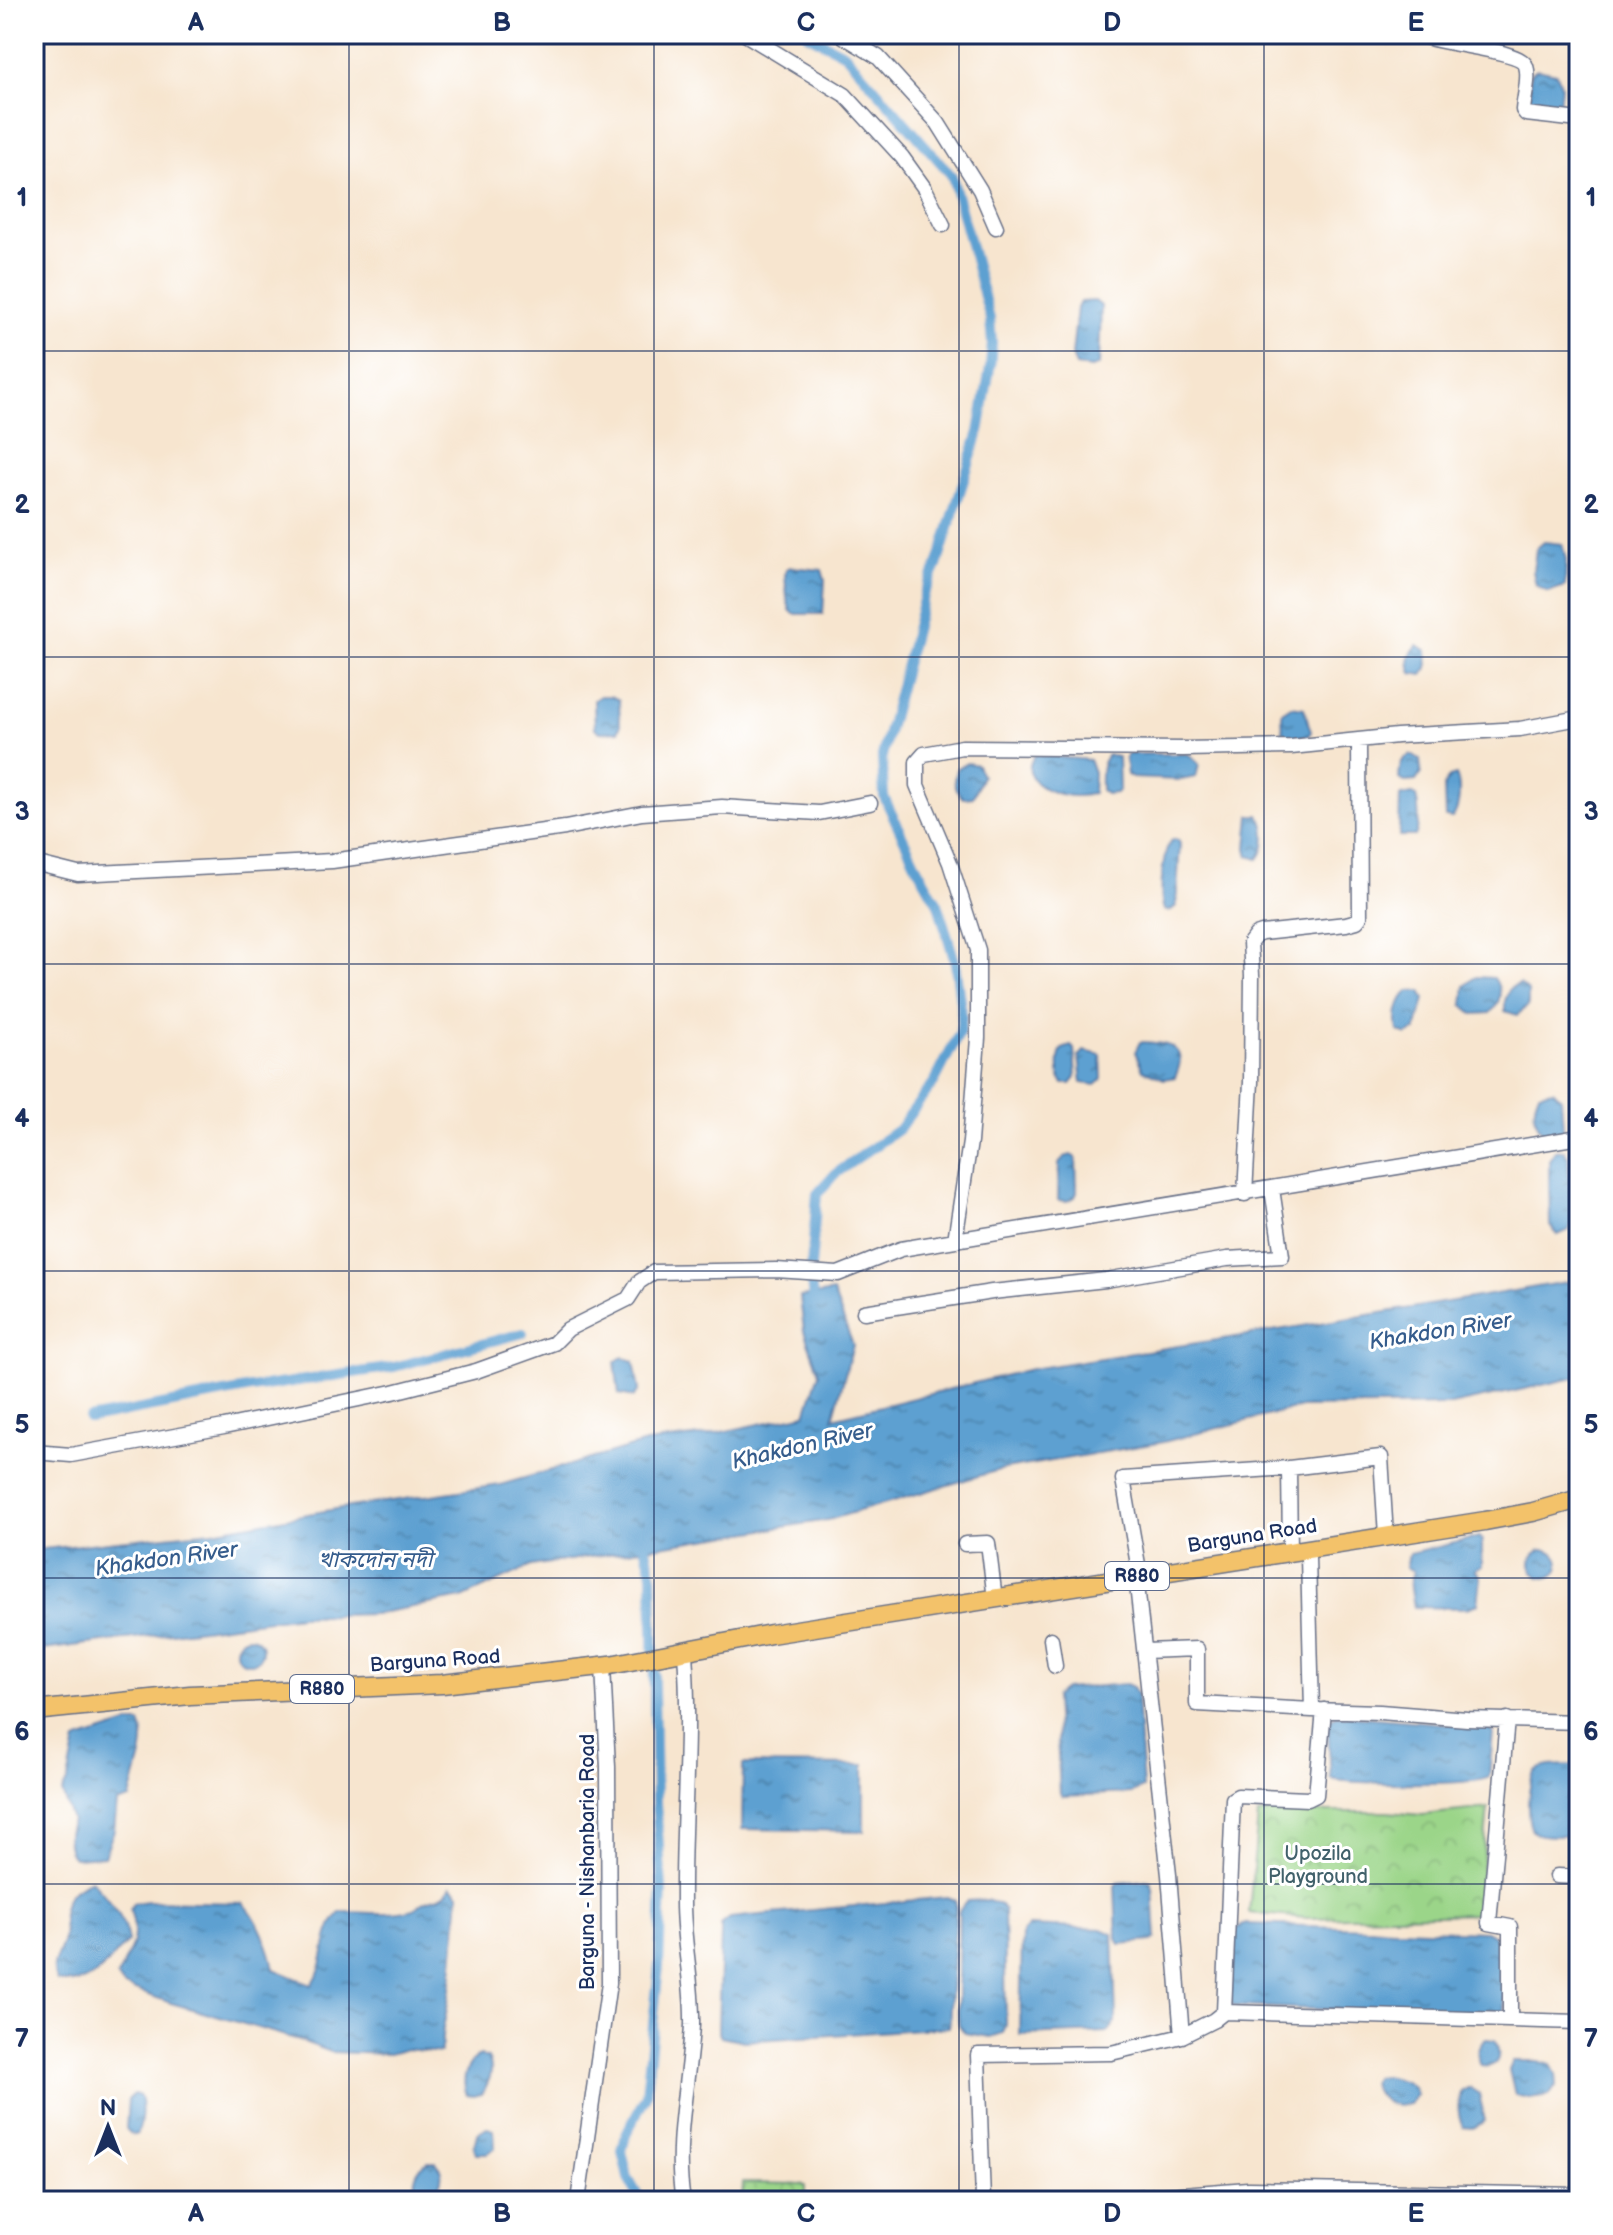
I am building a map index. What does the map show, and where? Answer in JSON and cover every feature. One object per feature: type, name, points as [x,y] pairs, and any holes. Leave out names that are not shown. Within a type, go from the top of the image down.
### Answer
[{"type":"main road","name":"Barguna Road","points":[[1299,1554],[1521,1514],[1579,1499]]},
{"type":"main road","name":"Barguna Road","points":[[683,1653],[731,1652],[1139,1580],[1299,1554],[1448,1535],[1579,1510]]},
{"type":"main road","name":"Barguna Road","points":[[34,1711],[190,1695],[442,1684],[607,1665],[771,1634],[1139,1580]]},
{"type":"street","points":[[745,34],[845,95],[902,157],[925,189],[943,225]]},
{"type":"street","points":[[840,34],[878,57],[938,123],[980,190],[996,227]]},
{"type":"street","points":[[1420,34],[1439,43],[1511,54],[1527,67],[1523,110],[1526,114],[1579,120]]},
{"type":"street","points":[[955,1240],[970,1142],[978,1038],[978,950],[950,863],[917,785],[917,762],[920,757],[962,747],[1291,747],[1520,729],[1579,718]]},
{"type":"street","points":[[1245,1194],[1251,1082],[1250,943],[1262,933],[1346,924],[1360,917],[1359,741]]},
{"type":"street","points":[[34,863],[78,874],[332,861],[565,828],[642,813],[722,807],[819,813],[870,803]]},
{"type":"street","points":[[34,1452],[71,1455],[332,1405],[476,1371],[554,1343],[568,1329],[628,1299],[639,1282],[654,1272],[776,1270],[838,1274],[901,1249],[1579,1137]]},
{"type":"street","points":[[864,1312],[992,1292],[1106,1280],[1227,1259],[1282,1256],[1272,1189]]},
{"type":"street","points":[[1182,2036],[1139,1580],[1123,1479],[1289,1468],[1381,1457],[1386,1536]]},
{"type":"street","points":[[1224,2012],[1233,1799],[1238,1796],[1308,1799],[1316,1795],[1318,1710],[1289,1468]]},
{"type":"street","points":[[965,1544],[988,1543],[995,1599]]},
{"type":"street","points":[[1051,1639],[1055,1666]]},
{"type":"street","points":[[1145,1651],[1197,1649],[1197,1704],[1579,1722]]},
{"type":"street","points":[[683,1653],[688,1718],[683,1907],[692,2022],[682,2129],[683,2201]]},
{"type":"street","name":"Barguna - Nishanbaria Road","points":[[578,2201],[609,1983],[607,1665]]},
{"type":"street","points":[[1507,1719],[1489,1923],[1510,1927],[1510,2020]]},
{"type":"street","points":[[1557,1876],[1579,1877]]},
{"type":"street","points":[[983,2201],[978,2055],[1111,2053],[1182,2036],[1224,2012],[1579,2022]]},
{"type":"street","points":[[1091,2201],[1248,2189],[1482,2197],[1579,2195]]},
{"type":"green space","name":"Upozila Playground","points":[[1488,1808],[1478,1914],[1306,1918],[1249,1913],[1258,1815],[1271,1812],[1387,1812],[1422,1815]]},
{"type":"green space","points":[[743,2183],[802,2184],[805,2186],[805,2201],[742,2201]]},
{"type":"water","points":[[1537,69],[1557,73],[1561,85],[1559,107],[1551,112],[1533,110],[1530,105],[1530,74]]},
{"type":"water","points":[[1095,301],[1101,306],[1099,365],[1092,368],[1076,366],[1072,355],[1077,308],[1080,302]]},
{"type":"water","points":[[1544,542],[1562,544],[1566,560],[1565,586],[1548,592],[1536,585],[1533,571],[1536,549]]},
{"type":"water","points":[[790,567],[822,570],[825,580],[823,614],[794,614],[790,610],[785,575]]},
{"type":"water","points":[[1418,645],[1427,651],[1428,668],[1423,675],[1412,673],[1409,661]]},
{"type":"water","points":[[600,696],[619,700],[618,731],[600,732],[595,728],[594,700]]},
{"type":"water","points":[[1291,706],[1304,708],[1311,732],[1309,736],[1283,735],[1282,712]]},
{"type":"water","points":[[1128,754],[1188,754],[1199,764],[1196,777],[1181,780],[1132,778],[1127,775],[1125,758]]},
{"type":"water","points":[[1035,755],[1089,760],[1094,772],[1093,793],[1071,796],[1046,789],[1031,775],[1030,766]]},
{"type":"water","points":[[1108,755],[1118,757],[1119,789],[1116,793],[1106,794],[1101,790],[1101,776]]},
{"type":"water","points":[[1412,755],[1420,760],[1421,773],[1416,781],[1405,782],[1399,779],[1400,767],[1402,761]]},
{"type":"water","points":[[967,763],[977,765],[982,776],[973,797],[963,798],[954,780],[957,768]]},
{"type":"water","points":[[1456,775],[1459,791],[1457,809],[1452,818],[1445,817],[1444,786],[1449,777]]},
{"type":"water","points":[[1413,794],[1418,811],[1417,832],[1415,836],[1399,836],[1400,796]]},
{"type":"water","points":[[1250,815],[1259,815],[1265,830],[1263,849],[1258,859],[1249,856],[1247,848]]},
{"type":"water","points":[[1173,839],[1180,844],[1176,906],[1170,911],[1164,910],[1162,904],[1162,884],[1166,851]]},
{"type":"water","points":[[1476,977],[1494,978],[1499,988],[1497,1005],[1490,1013],[1473,1014],[1463,1005],[1465,986]]},
{"type":"water","points":[[1520,984],[1528,991],[1528,1006],[1517,1015],[1505,1011],[1505,1001],[1510,988]]},
{"type":"water","points":[[1409,991],[1421,991],[1425,999],[1416,1030],[1407,1035],[1398,1031],[1397,1020],[1400,1004]]},
{"type":"water","points":[[1140,1042],[1166,1045],[1177,1052],[1180,1058],[1175,1077],[1164,1079],[1143,1070],[1135,1052]]},
{"type":"water","points":[[1071,1046],[1074,1049],[1076,1078],[1071,1084],[1063,1084],[1059,1057],[1062,1049]]},
{"type":"water","points":[[1084,1051],[1101,1055],[1102,1079],[1095,1085],[1082,1083],[1079,1057]]},
{"type":"water","points":[[1553,1090],[1561,1098],[1563,1129],[1557,1136],[1546,1136],[1536,1121],[1535,1105],[1539,1093]]},
{"type":"water","points":[[1564,1150],[1568,1157],[1571,1222],[1569,1230],[1558,1235],[1550,1226],[1549,1160],[1555,1151]]},
{"type":"water","points":[[1071,1155],[1076,1158],[1077,1192],[1067,1201],[1058,1200],[1059,1164],[1064,1157]]},
{"type":"water","name":"খাকদোন নদী","points":[[1579,1280],[1579,1377],[1451,1405],[1301,1407],[1163,1442],[999,1470],[828,1520],[531,1566],[462,1598],[374,1614],[300,1616],[34,1651],[34,1550],[213,1531],[500,1485],[646,1443],[708,1435],[806,1414],[819,1373],[804,1331],[800,1297],[833,1292],[853,1345],[833,1418],[1031,1369]]},
{"type":"water","points":[[622,1357],[634,1361],[639,1390],[634,1397],[619,1394],[615,1362]]},
{"type":"water","points":[[1479,1537],[1482,1540],[1482,1566],[1475,1570],[1481,1577],[1478,1604],[1467,1608],[1414,1607],[1410,1582],[1413,1571],[1406,1567],[1409,1554]]},
{"type":"water","points":[[1545,1550],[1555,1554],[1559,1564],[1555,1574],[1545,1578],[1535,1574],[1531,1564],[1535,1554]]},
{"type":"water","points":[[249,1637],[258,1641],[262,1650],[258,1659],[249,1663],[240,1659],[236,1650],[240,1641]]},
{"type":"water","points":[[1126,1684],[1133,1687],[1137,1695],[1143,1788],[1132,1793],[1063,1796],[1060,1793],[1055,1697],[1065,1689]]},
{"type":"water","points":[[1338,1715],[1486,1727],[1493,1733],[1489,1777],[1462,1782],[1412,1783],[1331,1779],[1328,1728],[1331,1719]]},
{"type":"water","points":[[130,1723],[140,1723],[143,1741],[130,1799],[117,1803],[114,1830],[104,1856],[74,1858],[68,1841],[72,1821],[62,1792],[68,1780],[76,1741]]},
{"type":"water","points":[[743,1764],[864,1765],[864,1831],[742,1829]]},
{"type":"water","points":[[1579,1765],[1579,1836],[1538,1835],[1529,1821],[1528,1802],[1535,1772],[1550,1766]]},
{"type":"water","points":[[91,1880],[119,1915],[128,1941],[90,1978],[57,1981],[54,1965],[63,1938],[64,1905],[73,1891]]},
{"type":"water","points":[[1151,1881],[1153,1888],[1156,1938],[1120,1944],[1117,1939],[1115,1886],[1117,1883]]},
{"type":"water","points":[[451,1886],[459,1894],[440,2053],[407,2049],[389,2054],[331,2052],[171,2003],[124,1986],[117,1977],[134,1937],[130,1910],[133,1903],[243,1903],[263,1933],[274,1969],[312,1985],[321,1966],[330,1928],[341,1912],[387,1913],[414,1909],[442,1896]]},
{"type":"water","points":[[947,1897],[956,1905],[949,2027],[744,2041],[721,2036],[718,2030],[721,1925],[730,1918]]},
{"type":"water","points":[[986,1900],[1000,1905],[1004,1910],[1006,2025],[1003,2033],[991,2037],[965,2033],[959,2025],[958,2014],[959,1911],[967,1901]]},
{"type":"water","points":[[1246,1924],[1487,1932],[1495,1937],[1503,1956],[1504,2016],[1233,2006],[1230,1995],[1235,1932],[1236,1928]]},
{"type":"water","points":[[1028,1926],[1102,1929],[1113,1934],[1116,2022],[1108,2032],[1020,2035],[1022,1933]]},
{"type":"water","points":[[1486,2039],[1495,2040],[1498,2056],[1492,2065],[1481,2066],[1478,2051]]},
{"type":"water","points":[[480,2056],[488,2058],[490,2063],[489,2080],[482,2094],[467,2095],[466,2072],[471,2062]]},
{"type":"water","points":[[1513,2061],[1538,2061],[1551,2065],[1557,2086],[1549,2095],[1529,2098],[1515,2095],[1509,2070]]},
{"type":"water","points":[[1375,2077],[1404,2081],[1412,2087],[1416,2095],[1410,2104],[1391,2104],[1381,2099],[1372,2082]]},
{"type":"water","points":[[1470,2088],[1479,2094],[1485,2121],[1472,2128],[1463,2127],[1458,2109],[1462,2091]]},
{"type":"water","points":[[134,2094],[140,2096],[141,2106],[141,2122],[136,2135],[129,2134],[126,2128],[128,2100]]},
{"type":"water","points":[[487,2128],[494,2130],[495,2148],[487,2153],[476,2153],[477,2134]]},
{"type":"water","points":[[428,2162],[436,2162],[441,2180],[431,2193],[418,2196],[416,2177],[420,2168]]},
{"type":"waterway","points":[[807,34],[845,54],[952,176],[990,319],[992,343],[979,432],[937,566],[925,592],[882,756],[884,797],[938,904],[955,962],[962,1017],[960,1032],[935,1081],[899,1129],[835,1174],[817,1194],[811,1267]]},
{"type":"waterway","points":[[811,1283],[814,1305]]},
{"type":"waterway","points":[[89,1419],[251,1388],[394,1367],[523,1333]]},
{"type":"waterway","points":[[641,2201],[628,2178],[622,2151],[626,2135],[646,2095],[659,1966],[662,1888],[656,1803],[652,1573],[642,1534]]},
{"type":"water label","name":"Khakdon River","points":[[1440,1330]]},
{"type":"water label","name":"Khakdon River","points":[[802,1445]]},
{"type":"water label","name":"Khakdon River","points":[[166,1558]]}]
